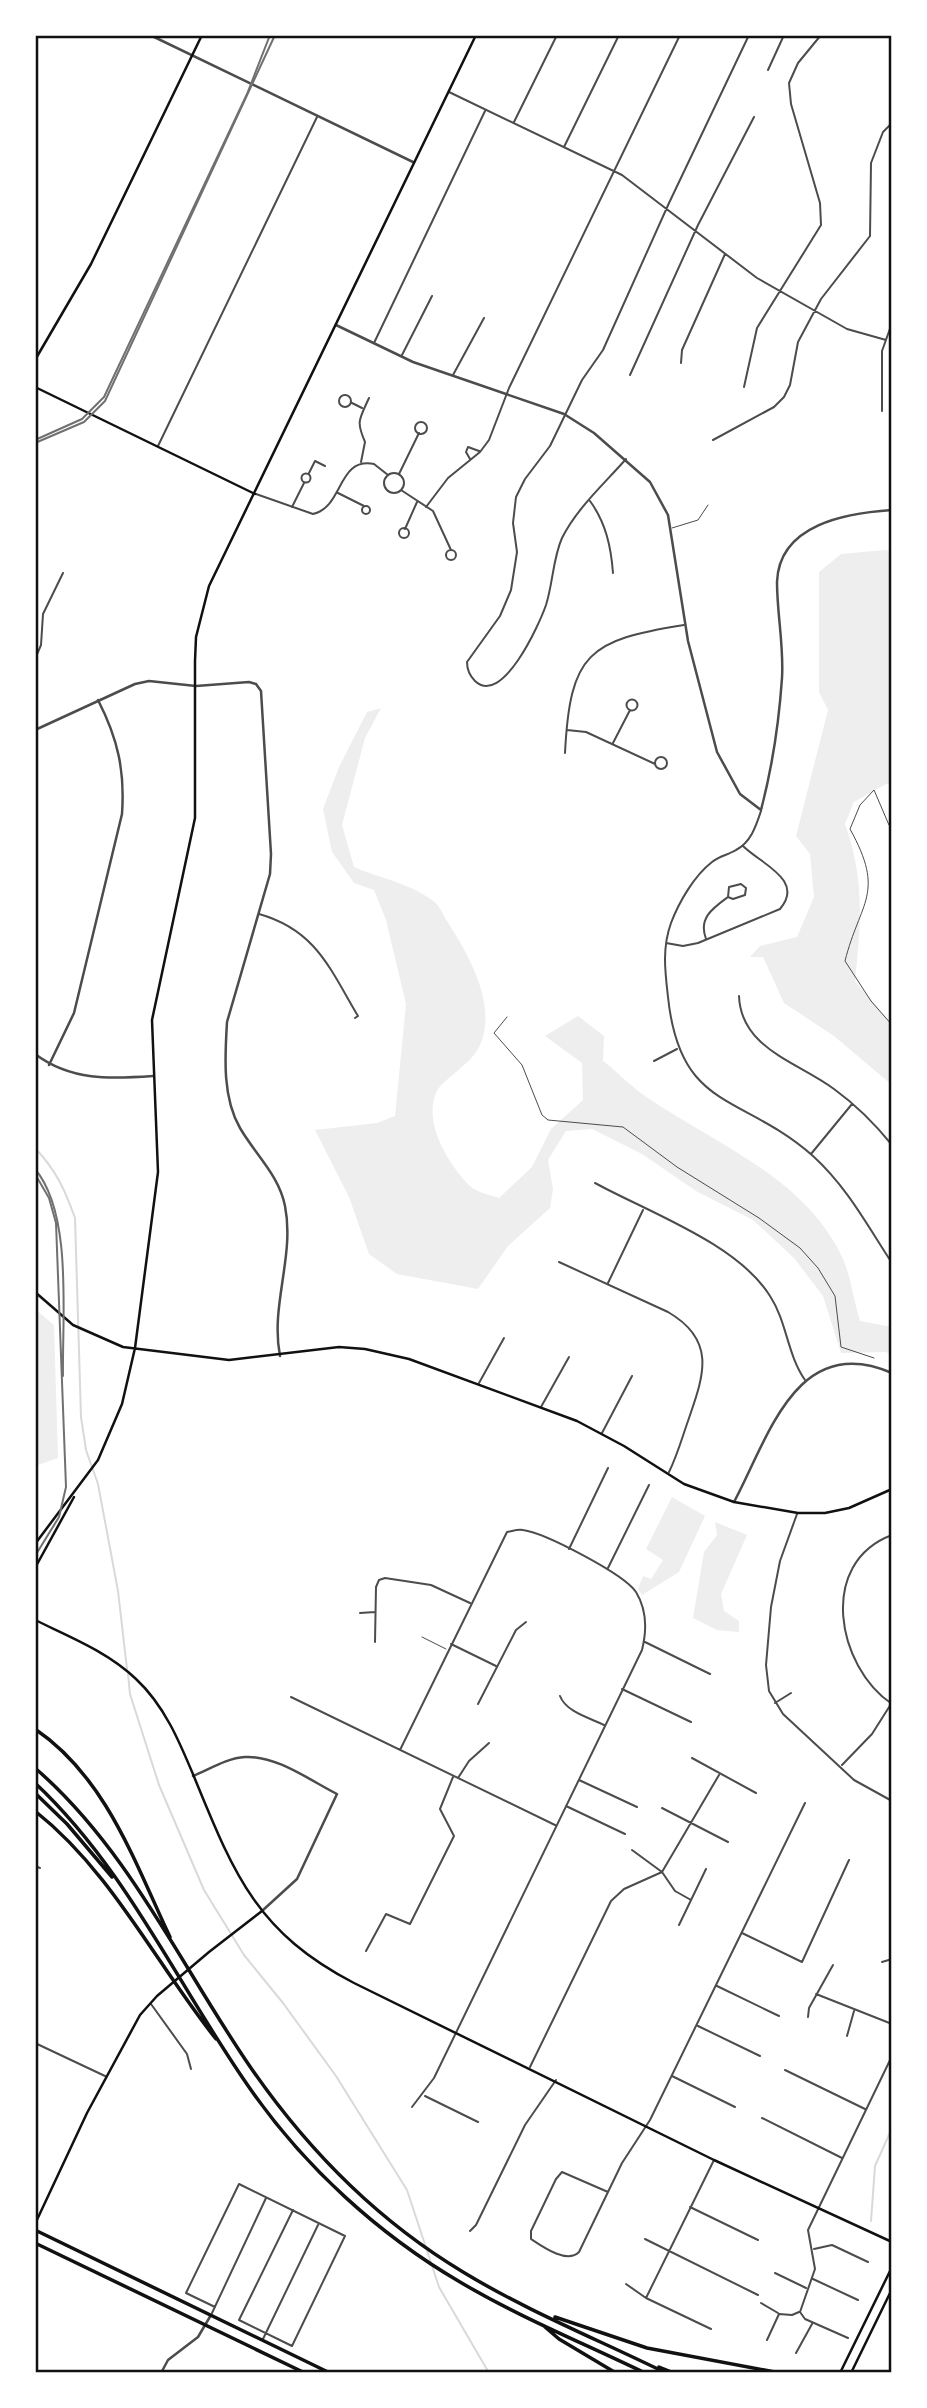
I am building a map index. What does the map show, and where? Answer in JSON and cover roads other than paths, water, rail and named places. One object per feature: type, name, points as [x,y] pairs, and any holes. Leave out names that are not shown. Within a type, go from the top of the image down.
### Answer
[{"type":"main road","points":[[35,360],[92,263],[202,35]]},
{"type":"main road","points":[[35,1544],[98,1460],[122,1404],[135,1348],[158,1172],[152,1020],[195,818],[197,638],[209,586],[476,35]]},
{"type":"main road","points":[[35,387],[255,494]]},
{"type":"main road","points":[[35,1292],[65,1320],[89,1334],[135,1348],[229,1360],[280,1356],[320,1349],[365,1349],[409,1359],[541,1407],[602,1433],[700,1492],[734,1502],[798,1513],[838,1511],[892,1489]]},
{"type":"main road","points":[[35,1568],[71,1508],[75,1494]]},
{"type":"main road","points":[[35,1620],[114,1661],[134,1676],[166,1716],[231,1866],[262,1911],[293,1943],[325,1967],[715,2160],[892,2242]]},
{"type":"main road","points":[[35,1729],[74,1762],[98,1792],[115,1821],[178,1953]]},
{"type":"main road","points":[[35,1768],[93,1829],[178,1953],[252,2070],[288,2118],[331,2166],[384,2216],[465,2274],[666,2373]]},
{"type":"main road","points":[[35,1783],[96,1850],[170,1963],[184,1991]]},
{"type":"main road","points":[[35,1793],[84,1843],[126,1894]]},
{"type":"main road","points":[[35,1811],[74,1848],[124,1908],[270,2116],[306,2158],[392,2236],[471,2288],[645,2373]]},
{"type":"main road","points":[[35,2224],[131,2028],[151,2003],[214,1948],[262,1911]]},
{"type":"main road","points":[[35,2230],[330,2373]]},
{"type":"main road","points":[[35,2243],[305,2373]]},
{"type":"main road","points":[[841,2373],[892,2267]]},
{"type":"main road","points":[[852,2372],[892,2289]]},
{"type":"main road","points":[[538,2311],[647,2348],[780,2373]]},
{"type":"main road","points":[[541,2323],[559,2339],[617,2373]]},
{"type":"main road","points":[[615,2348],[674,2373]]},
{"type":"street","points":[[150,35],[413,162]]},
{"type":"street","points":[[514,123],[557,35]]},
{"type":"street","points":[[564,147],[619,35]]},
{"type":"street","points":[[426,507],[448,478],[480,452],[488,440],[507,394],[680,35]]},
{"type":"street","points":[[626,458],[590,500],[561,540],[543,613],[504,679],[490,686],[476,682],[467,669],[474,650],[500,616],[511,590],[517,552],[513,523],[516,497],[550,446],[564,414],[603,350],[749,35]]},
{"type":"street","points":[[768,70],[783,35]]},
{"type":"street","points":[[744,387],[757,328],[778,290],[821,225],[820,203],[791,104],[789,83],[798,63],[821,35]]},
{"type":"street","points":[[448,92],[614,171],[778,290],[847,329],[886,340]]},
{"type":"street","points":[[374,344],[486,110]]},
{"type":"street","points":[[157,446],[317,116]]},
{"type":"street","points":[[630,375],[696,230],[754,117]]},
{"type":"street","points":[[713,439],[774,407],[784,397],[790,385],[798,342],[814,312],[870,236],[871,163],[883,132],[892,122]]},
{"type":"street","points":[[681,363],[682,350],[726,253]]},
{"type":"street","points":[[401,356],[432,296]]},
{"type":"street","points":[[453,375],[484,318]]},
{"type":"street","points":[[882,411],[882,351],[892,323]]},
{"type":"street","points":[[336,325],[401,356],[564,414],[626,458],[659,495],[670,528],[685,625],[717,752],[725,772],[740,794],[761,810]]},
{"type":"street","points":[[361,463],[365,442],[358,431],[358,424],[369,398]]},
{"type":"street","points":[[351,403],[364,409]]},
{"type":"street","points":[[399,475],[419,433]]},
{"type":"street","points":[[470,460],[466,453],[468,447],[474,447],[480,452]]},
{"type":"street","points":[[292,508],[304,483],[302,476],[308,474],[315,461],[325,466]]},
{"type":"street","points":[[255,494],[306,513],[321,512],[330,505],[348,471],[361,463],[379,466],[388,475],[399,475]]},
{"type":"street","points":[[304,483],[310,481],[308,474]]},
{"type":"street","points":[[388,475],[384,484],[387,490],[396,493],[401,490],[404,481],[399,475]]},
{"type":"street","points":[[401,490],[437,516],[441,533],[451,550]]},
{"type":"street","points":[[337,493],[364,506]]},
{"type":"street","points":[[590,500],[608,539],[613,573]]},
{"type":"street","points":[[405,528],[417,502]]},
{"type":"street","points":[[892,510],[822,522],[799,537],[783,560],[777,581],[782,678],[761,810],[752,835],[742,846],[710,863],[680,903],[666,943],[664,972],[671,1028],[678,1049],[690,1070],[706,1088],[772,1127],[811,1155],[854,1202],[892,1263]]},
{"type":"street","points":[[35,659],[41,645],[43,614],[63,573]]},
{"type":"street","points":[[565,753],[566,730],[576,680],[599,650],[622,636],[685,625]]},
{"type":"street","points":[[35,730],[98,700],[149,681],[195,686],[249,682],[256,684],[262,694],[270,874],[227,1022],[227,1090],[239,1127],[273,1174],[285,1205],[286,1233],[276,1323],[280,1356]]},
{"type":"street","points":[[49,1065],[74,1013],[122,814],[124,786],[118,742],[98,700]]},
{"type":"street","points":[[613,744],[630,710]]},
{"type":"street","points":[[566,730],[579,730],[655,764]]},
{"type":"street","points":[[890,827],[892,831]]},
{"type":"street","points":[[666,943],[688,945],[706,940],[780,909],[788,901],[789,894],[783,878],[742,846]]},
{"type":"street","points":[[706,940],[703,928],[708,914],[728,897],[729,887],[741,884],[746,888],[745,895],[733,899],[728,897]]},
{"type":"street","points":[[258,914],[295,930],[318,949],[358,1016],[355,1018]]},
{"type":"street","points":[[739,996],[743,1020],[757,1040],[822,1080],[853,1104],[892,1144]]},
{"type":"street","points":[[654,1061],[678,1049]]},
{"type":"street","points":[[35,1054],[49,1065],[93,1078],[153,1076]]},
{"type":"street","points":[[811,1155],[853,1104]]},
{"type":"street","points":[[594,1183],[728,1253],[750,1271],[778,1308],[792,1361],[805,1380]]},
{"type":"street","points":[[607,1284],[643,1209]]},
{"type":"street","points":[[559,1262],[678,1317],[692,1331],[700,1348],[702,1379],[668,1474]]},
{"type":"street","points":[[478,1385],[504,1338]]},
{"type":"street","points":[[541,1407],[569,1357]]},
{"type":"street","points":[[734,1502],[782,1406],[805,1380],[825,1370],[848,1365],[871,1366],[892,1373]]},
{"type":"street","points":[[602,1433],[632,1376]]},
{"type":"street","points":[[569,1550],[608,1468]]},
{"type":"street","points":[[607,1569],[649,1485]]},
{"type":"street","points":[[798,1513],[780,1561],[771,1606],[766,1672],[775,1703],[859,1784],[892,1801]]},
{"type":"street","points":[[400,1750],[507,1532],[526,1530],[569,1550],[626,1581],[636,1593],[646,1624],[644,1642],[457,2031],[424,2095],[412,2107]]},
{"type":"street","points":[[841,1767],[872,1734],[892,1703],[872,1687],[852,1659],[845,1635],[843,1612],[848,1581],[857,1562],[876,1543],[892,1535]]},
{"type":"street","points":[[375,1642],[376,1587],[385,1578],[431,1585],[471,1603]]},
{"type":"street","points":[[360,1613],[376,1612]]},
{"type":"street","points":[[478,1704],[516,1630],[526,1622]]},
{"type":"street","points":[[644,1642],[710,1674]]},
{"type":"street","points":[[451,1644],[497,1667]]},
{"type":"street","points":[[622,1689],[691,1722]]},
{"type":"street","points":[[775,1703],[791,1693]]},
{"type":"street","points":[[560,1696],[563,1703],[604,1724]]},
{"type":"street","points":[[290,1697],[556,1826]]},
{"type":"street","points":[[458,1779],[469,1761],[489,1743]]},
{"type":"street","points":[[193,1776],[232,1760],[256,1758],[274,1763],[337,1794],[293,1885],[262,1911]]},
{"type":"street","points":[[692,1758],[719,1775],[757,1793]]},
{"type":"street","points":[[530,2067],[611,1901],[624,1889],[663,1872],[719,1775]]},
{"type":"street","points":[[366,1951],[386,1913],[410,1924],[450,1845],[454,1836],[440,1809],[453,1776]]},
{"type":"street","points":[[578,1779],[637,1807]]},
{"type":"street","points":[[608,2192],[562,2172],[531,2231],[531,2239],[566,2257],[574,2257],[647,2125],[805,1802]]},
{"type":"street","points":[[565,1805],[625,1834]]},
{"type":"street","points":[[662,1808],[729,1842]]},
{"type":"street","points":[[632,1850],[663,1872],[672,1889],[691,1900]]},
{"type":"street","points":[[741,1932],[802,1962],[849,1860]]},
{"type":"street","points":[[35,1866],[40,1868]]},
{"type":"street","points":[[679,1925],[706,1869]]},
{"type":"street","points":[[882,1962],[892,1959]]},
{"type":"street","points":[[808,2017],[833,1965]]},
{"type":"street","points":[[716,1986],[779,2016]]},
{"type":"street","points":[[817,1994],[892,2024]]},
{"type":"street","points":[[151,2003],[187,2054],[191,2068]]},
{"type":"street","points":[[847,2036],[854,2010]]},
{"type":"street","points":[[696,2025],[760,2056]]},
{"type":"street","points":[[35,2043],[106,2077]]},
{"type":"street","points":[[800,2312],[812,2278],[814,2249],[808,2230],[892,2056]]},
{"type":"street","points":[[785,2070],[866,2109]]},
{"type":"street","points":[[671,2076],[735,2107]]},
{"type":"street","points":[[470,2231],[476,2224],[525,2125],[556,2080]]},
{"type":"street","points":[[424,2095],[478,2122]]},
{"type":"street","points":[[762,2118],[843,2158]]},
{"type":"street","points":[[646,2298],[715,2160]]},
{"type":"street","points":[[215,2307],[186,2293],[239,2184],[267,2197],[293,2210],[319,2223],[345,2236],[292,2346],[239,2320],[293,2210]]},
{"type":"street","points":[[161,2373],[168,2360],[191,2345],[205,2325],[267,2197]]},
{"type":"street","points":[[690,2207],[758,2239]]},
{"type":"street","points":[[262,2340],[319,2223]]},
{"type":"street","points":[[645,2239],[758,2295]]},
{"type":"street","points":[[814,2249],[832,2245],[868,2262]]},
{"type":"street","points":[[775,2273],[807,2288]]},
{"type":"street","points":[[812,2278],[858,2300]]},
{"type":"street","points":[[626,2284],[646,2298],[711,2329]]},
{"type":"street","points":[[761,2303],[779,2314],[792,2315],[800,2312]]},
{"type":"street","points":[[800,2312],[812,2323],[849,2338]]},
{"type":"street","points":[[767,2340],[779,2314]]},
{"type":"street","points":[[796,2353],[812,2323]]},
{"type":"street","points":[[886,2373],[892,2370]]},
{"type":"lane","points":[[670,528],[698,520],[708,505]]},
{"type":"lane","points":[[890,827],[874,790],[860,805],[850,829],[865,859],[870,890],[845,961],[871,1001],[892,1025]]},
{"type":"lane","points":[[507,1017],[497,1027],[497,1040],[522,1066],[542,1115],[548,1120],[570,1120],[623,1128],[790,1240],[809,1256],[832,1288],[841,1347],[874,1358]]},
{"type":"lane","points":[[422,1637],[448,1650]]},
{"type":"waterway","points":[[35,1148],[59,1181],[75,1218],[81,1417],[86,1450],[98,1484],[118,1591],[127,1669]]},
{"type":"waterway","points":[[128,1674],[130,1694],[159,1785],[204,1890],[244,1955],[336,2076],[407,2190],[439,2287],[489,2373]]},
{"type":"waterway","points":[[871,2221],[875,2166],[892,2128]]},
{"type":"tram line","points":[[35,443],[84,422],[105,401],[275,35]]},
{"type":"tram line","points":[[35,1169],[47,1188],[60,1239],[64,1296],[63,1376]]},
{"type":"railway","points":[[35,440],[82,419],[104,397],[247,94],[270,35]]},
{"type":"railway","points":[[35,1174],[49,1198],[56,1223],[66,1487],[59,1517],[35,1556]]}]
